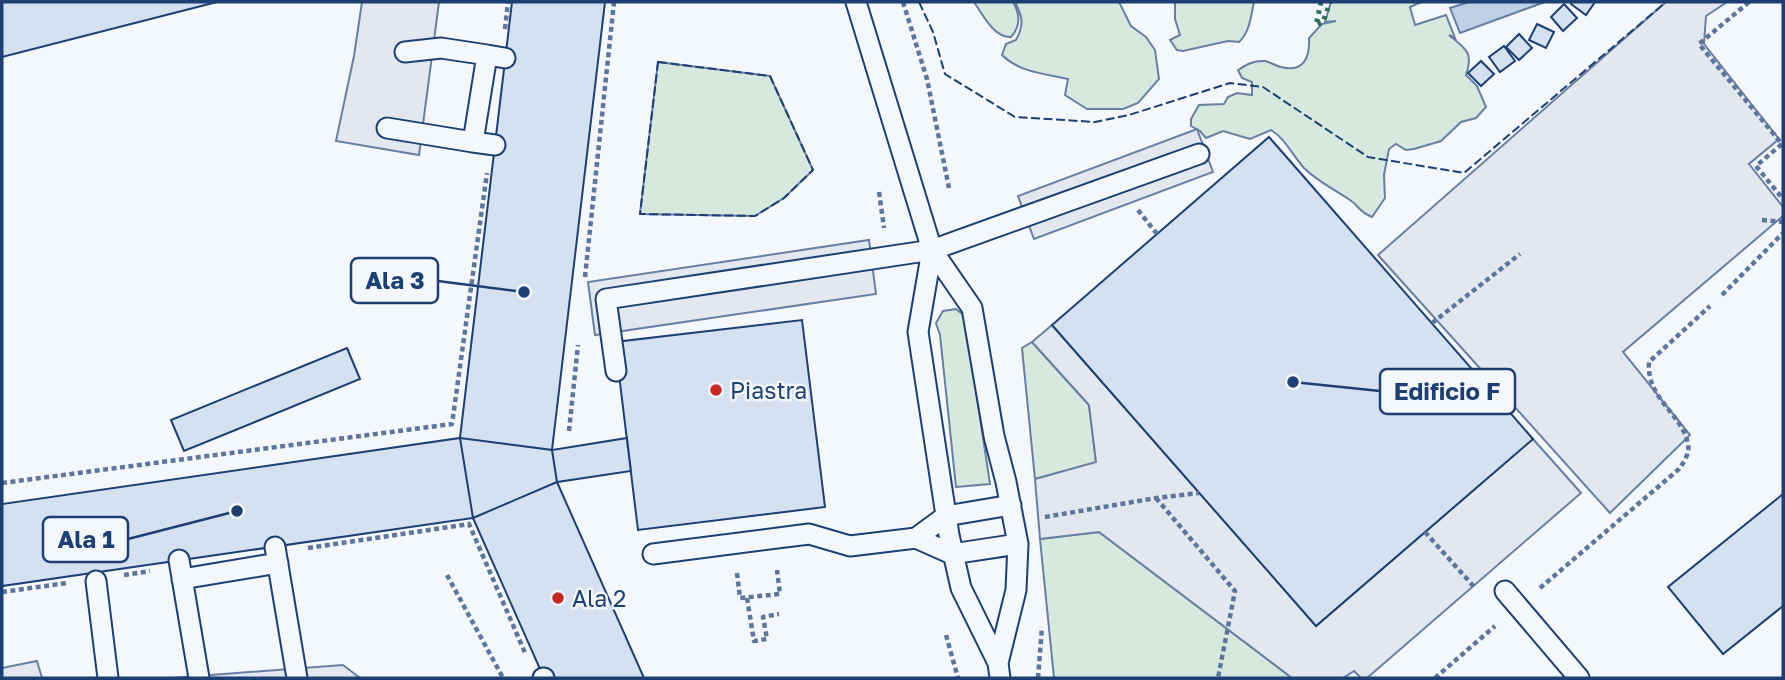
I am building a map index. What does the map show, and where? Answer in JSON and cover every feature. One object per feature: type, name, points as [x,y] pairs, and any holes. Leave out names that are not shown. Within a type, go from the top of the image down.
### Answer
[{"type":"lane","points":[[856,2],[932,250],[972,308],[994,436],[1018,544],[1016,590],[999,671]]},
{"type":"lane","points":[[387,128],[486,144],[498,57],[441,48],[405,52]]},
{"type":"lane","points":[[616,371],[606,299],[932,250],[1199,154]]},
{"type":"lane","points":[[932,250],[918,332],[946,516],[961,588],[999,671]]},
{"type":"lane","points":[[653,554],[809,534],[850,546],[916,538],[946,516],[1011,505]]},
{"type":"lane","points":[[916,538],[953,554],[1018,544]]},
{"type":"lane","points":[[199,678],[181,569],[277,555],[297,678]]},
{"type":"lane","points":[[96,581],[108,678]]},
{"type":"lane","points":[[1505,591],[1579,678]]},
{"type":"path","points":[[498,57],[508,2]]},
{"type":"path","points":[[585,279],[614,2]]},
{"type":"path","points":[[903,2],[927,79],[950,192]]},
{"type":"path","points":[[1749,2],[1699,44],[1782,144],[1756,166],[1783,199]]},
{"type":"path","points":[[2,483],[452,424],[486,144]]},
{"type":"path","points":[[1762,220],[1783,222]]},
{"type":"path","points":[[1722,295],[1783,233]]},
{"type":"path","points":[[1432,323],[1520,254]]},
{"type":"path","points":[[1531,596],[1679,469],[1687,456],[1689,444],[1654,390],[1648,375],[1649,362],[1710,306]]},
{"type":"path","points":[[569,431],[579,334]]},
{"type":"path","points":[[1038,518],[1199,493]]},
{"type":"path","points":[[1156,498],[1235,591],[1218,678]]},
{"type":"path","points":[[1425,532],[1480,594]]},
{"type":"path","points":[[447,575],[503,678]]},
{"type":"path","points":[[747,598],[754,641],[767,639],[762,617],[779,614]]},
{"type":"path","points":[[1435,678],[1503,620]]},
{"type":"shaded area","points":[[362,2],[439,2],[419,155],[336,141]]},
{"type":"shaded area","points":[[974,2],[1013,2],[1018,20],[1017,29],[1011,37],[994,30]]},
{"type":"shaded area","points":[[1015,2],[1119,2],[1131,26],[1146,37],[1155,50],[1159,79],[1138,103],[1123,109],[1087,109],[1065,95],[1068,79],[1024,69],[1002,55],[1006,44],[1016,40],[1020,30],[1021,17]]},
{"type":"shaded area","points":[[1175,2],[1254,2],[1248,28],[1239,42],[1228,41],[1183,51],[1177,50],[1170,40],[1180,35],[1175,19]]},
{"type":"shaded area","points":[[1331,2],[1421,2],[1410,7],[1415,25],[1446,15],[1455,38],[1449,35],[1464,47],[1468,55],[1466,75],[1477,86],[1486,107],[1476,118],[1461,122],[1441,141],[1406,150],[1396,144],[1389,149],[1384,175],[1385,198],[1372,217],[1309,173],[1281,138],[1271,130],[1250,139],[1223,131],[1206,138],[1191,126],[1191,119],[1199,105],[1224,104],[1228,97],[1237,93],[1252,95],[1252,82],[1242,78],[1238,70],[1244,66],[1261,61],[1295,68],[1304,62],[1309,38],[1322,24],[1336,21],[1325,22]]},
{"type":"shaded area","points":[[1666,2],[1727,2],[1706,16],[1704,44],[1779,139],[1749,164],[1783,207],[1783,216],[1623,352],[1690,435],[1610,513],[1378,255]]},
{"type":"shaded area","points":[[658,62],[770,76],[813,170],[784,198],[755,216],[640,214]]},
{"type":"shaded area","points":[[1197,129],[1213,172],[1034,239],[1018,196]]},
{"type":"shaded area","points":[[869,240],[876,294],[595,335],[588,282]]},
{"type":"shaded area","points":[[956,309],[966,317],[990,484],[956,487],[940,335],[936,323],[943,311]]},
{"type":"shaded area","points":[[1052,325],[1316,626],[1533,439],[1581,493],[1367,678],[1361,678],[1354,671],[1343,678],[1292,678],[1099,532],[1040,539],[1035,479],[1096,462],[1089,405],[1032,342]]},
{"type":"shaded area","points":[[1032,342],[1089,405],[1096,463],[1035,479],[1022,348]]},
{"type":"shaded area","points":[[1099,532],[1292,678],[1054,678],[1040,539]]},
{"type":"shaded area","points":[[37,661],[42,678],[2,678],[2,668]]},
{"type":"shaded area","points":[[343,665],[360,678],[172,678]]},
{"type":"water","points":[[1469,2],[1545,2],[1460,33],[1450,8]]},
{"type":"building","points":[[2,2],[217,2],[2,57]]},
{"type":"building","points":[[512,2],[605,2],[552,450],[460,438]]},
{"type":"building","points":[[1595,2],[1586,15],[1571,4]]},
{"type":"building","points":[[1564,4],[1577,18],[1563,31],[1551,17]]},
{"type":"building","points":[[1537,24],[1554,32],[1546,48],[1529,40]]},
{"type":"building","points":[[1519,34],[1532,48],[1519,60],[1506,47]]},
{"type":"building","points":[[1504,46],[1515,61],[1500,72],[1489,57]]},
{"type":"building","points":[[1481,61],[1494,74],[1481,86],[1468,73]]},
{"type":"building","points":[[1269,137],[1533,439],[1316,626],[1052,325]]},
{"type":"building","name":"Piastra","points":[[802,320],[825,507],[638,530],[615,342]]},
{"type":"building","points":[[347,348],[360,379],[184,451],[171,420]]},
{"type":"building","points":[[460,438],[473,518],[2,586],[2,504]]},
{"type":"building","points":[[460,438],[552,450],[557,482],[473,518]]},
{"type":"building","points":[[627,438],[631,471],[557,482],[552,450]]},
{"type":"building","name":"Ala 2","points":[[557,482],[644,678],[544,678],[473,518]]},
{"type":"building","points":[[1783,494],[1783,606],[1723,654],[1668,587]]},
{"type":"hedge","points":[[1321,2],[1316,25],[1323,22],[1330,2]]},
{"type":"fence","points":[[919,2],[933,32],[945,74],[1015,117],[1095,122],[1129,115],[1230,83],[1263,87],[1368,157],[1464,173],[1666,2]]},
{"type":"fence","points":[[658,62],[770,76],[813,170],[784,198],[755,216],[640,214],[658,62]]},
{"type":"place","name":"Ala 3","points":[[524,292]]},
{"type":"place","name":"Edificio F","points":[[1293,382]]},
{"type":"place","name":"Piastra","points":[[716,390]]},
{"type":"place","name":"Ala 1","points":[[237,511]]},
{"type":"place","name":"Ala 2","points":[[558,598]]}]
